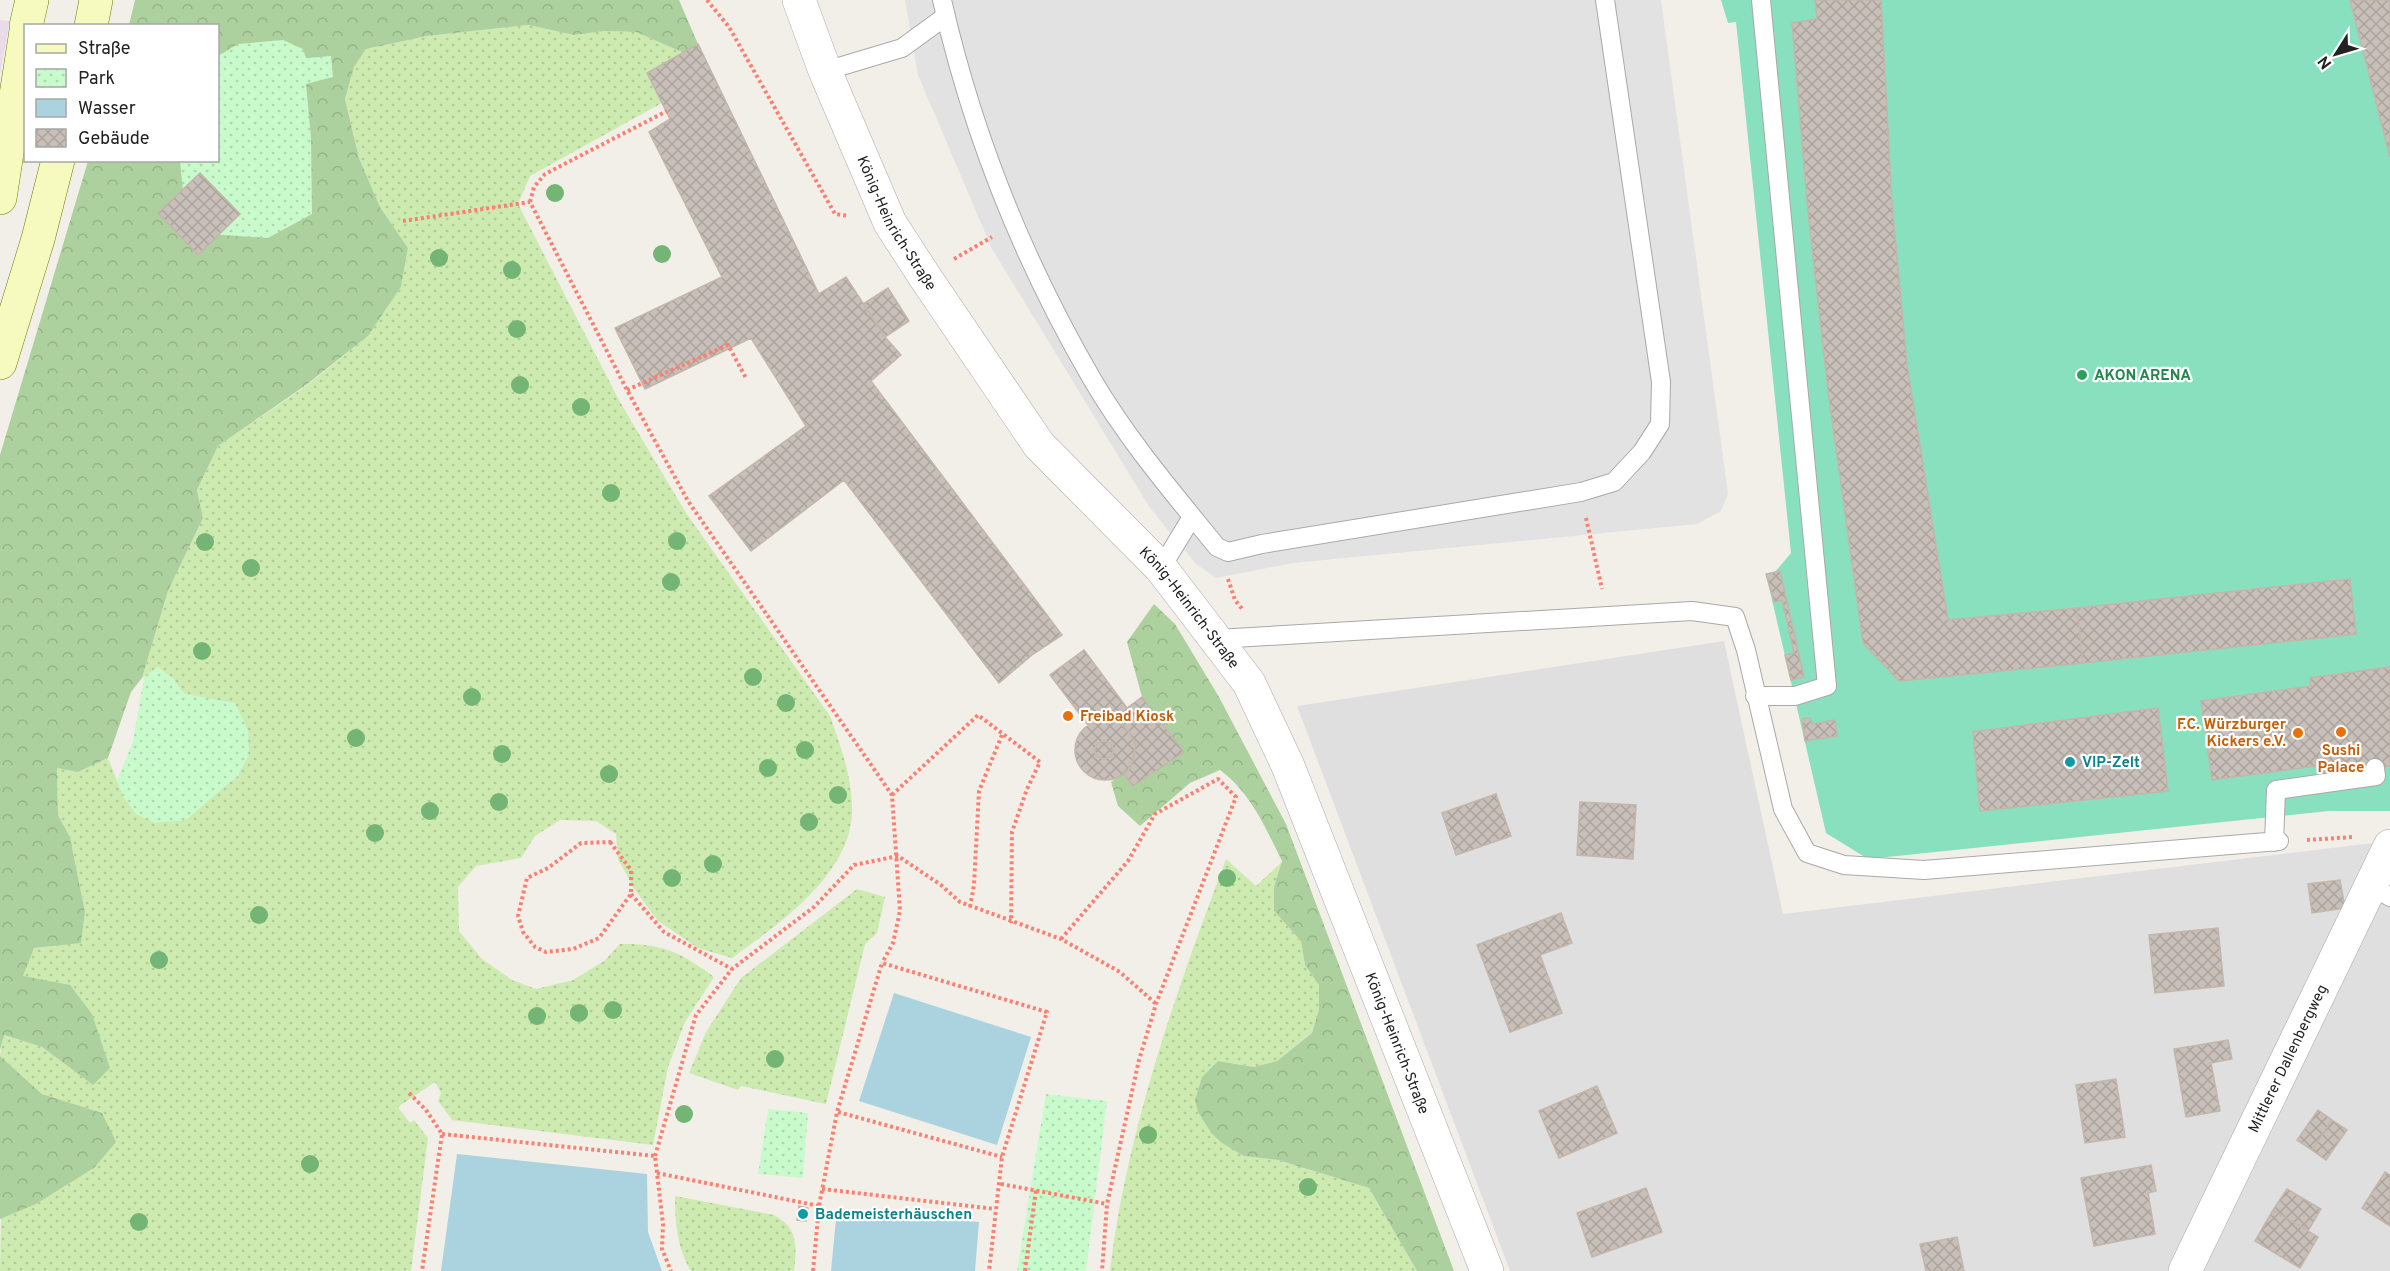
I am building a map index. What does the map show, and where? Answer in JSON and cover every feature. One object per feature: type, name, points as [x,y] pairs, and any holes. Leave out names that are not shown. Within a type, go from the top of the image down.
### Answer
[{"type":"main road","points":[[26,24],[32,0]]},
{"type":"main road","points":[[91,24],[96,0]]},
{"type":"main road","points":[[0,198],[24,44]]},
{"type":"main road","points":[[0,363],[38,239],[57,162]]},
{"type":"street","name":"König-Heinrich-Straße","points":[[799,0],[825,71],[890,223],[1039,445],[1161,568],[1249,683],[1288,766],[1487,1271]]},
{"type":"street","name":"Mittlerer Dallenbergweg","points":[[2185,1271],[2380,891],[2390,846]]},
{"type":"lane","points":[[825,71],[902,48],[944,8],[975,119],[1015,223],[1053,305],[1093,381],[1192,517],[1217,548],[1228,552],[1262,544],[1581,492],[1614,482],[1642,452],[1660,424],[1661,382],[1605,0]]},
{"type":"lane","points":[[1755,696],[1796,696],[1827,686],[1761,0]]},
{"type":"lane","points":[[1161,568],[1192,517]]},
{"type":"lane","points":[[1217,639],[1266,638],[1305,632],[1692,611],[1735,617],[1746,650],[1783,809],[1807,853],[1844,866],[1924,870],[2277,842],[2276,790],[2376,776],[2375,768]]},
{"type":"path","points":[[707,0],[729,27],[835,214],[890,223]]},
{"type":"path","points":[[667,111],[545,174],[534,187],[530,202],[627,390],[688,501],[892,795],[900,911],[893,943],[882,963],[837,1112],[819,1206],[813,1271]]},
{"type":"path","points":[[403,221],[530,202]]},
{"type":"path","points":[[627,390],[728,345],[746,378]]},
{"type":"path","points":[[1581,492],[1602,589],[1610,590]]},
{"type":"path","points":[[1217,548],[1235,600],[1266,638]]},
{"type":"path","points":[[892,795],[978,715],[1040,762],[1012,832],[1011,923]]},
{"type":"path","points":[[970,907],[974,885],[979,791],[1002,735]]},
{"type":"path","points":[[1061,939],[1128,861],[1155,814],[1218,779],[1236,797],[1155,1004],[1139,1060],[1107,1204],[1102,1271]]},
{"type":"path","points":[[2277,842],[2357,837]]},
{"type":"path","points":[[631,894],[599,938],[573,949],[546,952],[535,947],[524,932],[518,915],[527,878],[548,870],[581,843],[610,842],[631,870],[631,894],[664,932],[732,969]]},
{"type":"path","points":[[671,1271],[662,1249],[663,1224],[655,1156],[696,1015],[732,969],[814,907],[854,865],[898,856],[970,907],[1061,939],[1120,972],[1155,1004]]},
{"type":"path","points":[[882,963],[1047,1012],[1002,1157],[1001,1184],[995,1209],[990,1271]]},
{"type":"path","points":[[409,1094],[426,1110],[442,1134],[422,1271]]},
{"type":"path","points":[[837,1112],[1002,1157]]},
{"type":"path","points":[[442,1134],[655,1156]]},
{"type":"path","points":[[657,1173],[819,1206]]},
{"type":"path","points":[[1001,1184],[1107,1204]]},
{"type":"path","points":[[822,1189],[995,1209]]},
{"type":"path","points":[[1024,1271],[1036,1190]]},
{"type":"shaded area","points":[[905,0],[1661,0],[1728,494],[1721,511],[1697,524],[1293,563],[1216,578],[1196,564],[1150,508],[992,249],[918,75]]},
{"type":"shaded area","points":[[0,20],[10,21],[0,74]]},
{"type":"shaded area","points":[[1724,641],[1783,914],[2390,841],[2390,1271],[1510,1271],[1297,706]]},
{"type":"green space","points":[[135,0],[679,0],[698,44],[684,53],[636,32],[605,31],[574,35],[528,25],[427,36],[366,49],[354,67],[345,99],[359,158],[380,207],[408,248],[401,287],[368,336],[306,385],[218,446],[197,490],[203,518],[168,591],[142,678],[131,692],[108,758],[78,772],[57,768],[58,815],[70,837],[85,912],[81,943],[34,948],[23,976],[70,985],[92,1014],[110,1068],[93,1085],[42,1047],[4,1035],[0,1050],[0,455],[88,162],[219,162],[219,24],[129,24]]},
{"type":"green space","name":"AKON ARENA","points":[[1721,0],[2390,0],[2390,811],[2329,811],[1868,859],[1826,833],[1766,574],[1775,572],[1791,553],[1736,22],[1728,23]]},
{"type":"green space","points":[[528,25],[574,35],[605,31],[636,32],[684,53],[647,73],[662,103],[530,176],[518,204],[620,402],[686,513],[830,716],[844,759],[851,793],[850,829],[842,852],[811,894],[792,912],[732,958],[698,948],[658,921],[635,890],[618,859],[616,834],[596,821],[560,820],[535,836],[521,858],[476,866],[458,887],[459,931],[482,959],[512,980],[536,989],[573,980],[604,961],[620,944],[659,947],[681,955],[714,977],[685,1022],[668,1067],[653,1145],[452,1120],[438,1101],[441,1093],[435,1082],[398,1107],[410,1123],[414,1120],[428,1138],[411,1271],[0,1271],[1,1218],[36,1204],[94,1168],[101,1113],[42,1094],[0,1056],[3,1035],[42,1047],[93,1085],[22,976],[34,948],[81,942],[85,912],[70,837],[58,815],[57,768],[78,772],[108,758],[124,798],[221,789],[239,775],[235,704],[184,694],[173,679],[158,667],[142,678],[168,591],[203,518],[197,490],[218,446],[306,386],[368,336],[401,287],[408,248],[380,207],[359,158],[345,99],[354,67],[366,49],[427,36]]},
{"type":"green space","points":[[283,40],[303,49],[306,58],[331,56],[333,77],[306,84],[311,137],[312,214],[268,238],[194,233],[186,224],[180,162],[219,162],[219,55],[238,44]]},
{"type":"green space","points":[[1154,604],[1175,624],[1219,697],[1286,824],[1454,1271],[1417,1271],[1369,1188],[1278,1160],[1244,1156],[1222,1143],[1211,1133],[1198,1112],[1195,1100],[1202,1077],[1218,1061],[1254,1067],[1277,1061],[1312,1033],[1319,1009],[1319,985],[1305,965],[1301,941],[1274,911],[1274,887],[1282,861],[1256,811],[1231,779],[1220,770],[1190,783],[1140,826],[1118,806],[1111,782],[1123,773],[1133,786],[1184,752],[1142,697],[1127,642]]},
{"type":"green space","points":[[158,667],[173,679],[184,694],[235,703],[248,731],[249,755],[238,775],[186,820],[155,823],[136,814],[124,798],[117,781],[133,741],[144,677]]},
{"type":"green space","points":[[1226,859],[1256,886],[1282,862],[1274,887],[1274,911],[1301,941],[1305,965],[1319,985],[1319,1009],[1312,1033],[1277,1061],[1254,1067],[1218,1061],[1198,1112],[1211,1133],[1244,1156],[1278,1160],[1369,1188],[1417,1271],[1110,1271],[1128,1165],[1141,1113],[1172,1010]]},
{"type":"green space","points":[[857,889],[885,897],[877,933],[865,944],[826,1104],[741,1086],[738,1090],[689,1073],[706,1032],[741,978]]},
{"type":"green space","points":[[0,1056],[42,1094],[102,1113],[116,1142],[94,1168],[36,1204],[0,1219]]},
{"type":"green space","points":[[1046,1094],[1107,1101],[1086,1271],[1017,1271]]},
{"type":"green space","points":[[768,1109],[808,1113],[803,1178],[758,1174]]},
{"type":"green space","points":[[675,1196],[774,1215],[782,1220],[794,1238],[796,1254],[794,1271],[691,1271],[680,1244],[676,1225]]},
{"type":"water","points":[[894,993],[1031,1037],[997,1145],[859,1101]]},
{"type":"water","points":[[457,1154],[647,1174],[648,1232],[662,1271],[441,1271]]},
{"type":"water","points":[[837,1209],[979,1222],[975,1271],[831,1271]]},
{"type":"building","points":[[1815,0],[1881,0],[1892,204],[1907,365],[1948,620],[2077,608],[2083,663],[1899,681],[1863,643],[1828,391],[1808,212],[1792,23],[1817,19]]},
{"type":"building","points":[[2350,0],[2390,0],[2390,157]]},
{"type":"building","points":[[698,44],[819,294],[846,277],[885,337],[901,355],[871,381],[1062,635],[1032,655],[999,683],[844,480],[751,551],[709,496],[806,426],[751,338],[645,389],[615,328],[722,277],[649,132],[670,119],[647,73]]},
{"type":"building","points":[[200,173],[240,214],[198,255],[158,213]]},
{"type":"building","points":[[888,288],[909,321],[885,337],[863,304]]},
{"type":"building","points":[[1780,571],[1804,677],[1791,680],[1785,655],[1794,653],[1782,600],[1774,602],[1766,574]]},
{"type":"building","points":[[2350,579],[2356,634],[2083,663],[2077,608]]},
{"type":"building","points":[[1084,650],[1127,708],[1142,697],[1184,752],[1133,786],[1123,773],[1131,768],[1136,743],[1122,723],[1098,719],[1088,725],[1050,675]]},
{"type":"building","name":"F.C. Würzburger Kickers e.V.","points":[[2390,667],[2390,766],[2324,775],[2322,765],[2212,780],[2201,701],[2311,686],[2310,678]]},
{"type":"building","name":"VIP-Zelt","points":[[2158,708],[2168,791],[1980,811],[1973,732]]},
{"type":"building","points":[[1810,718],[1812,724],[1835,720],[1837,736],[1805,741],[1802,719]]},
{"type":"building","points":[[1099,720],[1111,720],[1122,725],[1130,733],[1135,750],[1133,762],[1122,775],[1111,780],[1099,780],[1088,775],[1080,767],[1075,756],[1075,744],[1080,733],[1088,725]]},
{"type":"building","points":[[1104,741],[1110,744],[1113,750],[1110,756],[1104,759],[1098,756],[1095,750],[1098,744]]},
{"type":"building","points":[[1496,794],[1511,836],[1456,855],[1442,813]]},
{"type":"building","points":[[1580,802],[1636,805],[1633,859],[1577,855]]},
{"type":"building","points":[[2340,880],[2345,908],[2312,913],[2308,884]]},
{"type":"building","points":[[1561,913],[1572,943],[1540,955],[1562,1013],[1510,1032],[1477,945]]},
{"type":"building","points":[[2218,928],[2224,986],[2155,993],[2149,935]]},
{"type":"building","points":[[2228,1040],[2232,1059],[2211,1063],[2220,1111],[2186,1117],[2174,1049]]},
{"type":"building","points":[[2116,1079],[2125,1137],[2085,1143],[2076,1085]]},
{"type":"building","points":[[1597,1086],[1617,1133],[1559,1158],[1539,1111]]},
{"type":"building","points":[[2318,1110],[2332,1120],[2312,1150],[2297,1140]]},
{"type":"building","points":[[2332,1120],[2347,1130],[2326,1160],[2312,1150]]},
{"type":"building","points":[[2151,1165],[2156,1191],[2148,1193],[2155,1234],[2094,1246],[2081,1178]]},
{"type":"building","points":[[2385,1172],[2390,1175],[2390,1226],[2362,1208]]},
{"type":"building","points":[[1646,1188],[1662,1232],[1592,1257],[1577,1213]]},
{"type":"building","points":[[2287,1189],[2321,1209],[2308,1231],[2273,1210]]},
{"type":"building","name":"Bademeisterhäuschen","points":[[799,1206],[808,1208],[806,1221],[797,1220]]},
{"type":"building","points":[[2273,1210],[2318,1237],[2300,1268],[2255,1241]]},
{"type":"building","points":[[1957,1237],[1964,1271],[1926,1271],[1920,1244]]},
{"type":"place","name":"AKON ARENA","points":[[2082,375]]},
{"type":"place","name":"Freibad Kiosk","points":[[1068,716]]},
{"type":"place","name":"Sushi Palace","points":[[2341,732]]},
{"type":"place","name":"F.C. Würzburger Kickers e.V.","points":[[2298,733]]},
{"type":"place","name":"VIP-Zelt","points":[[2070,762]]},
{"type":"place","name":"Bademeisterhäuschen","points":[[803,1214]]}]
